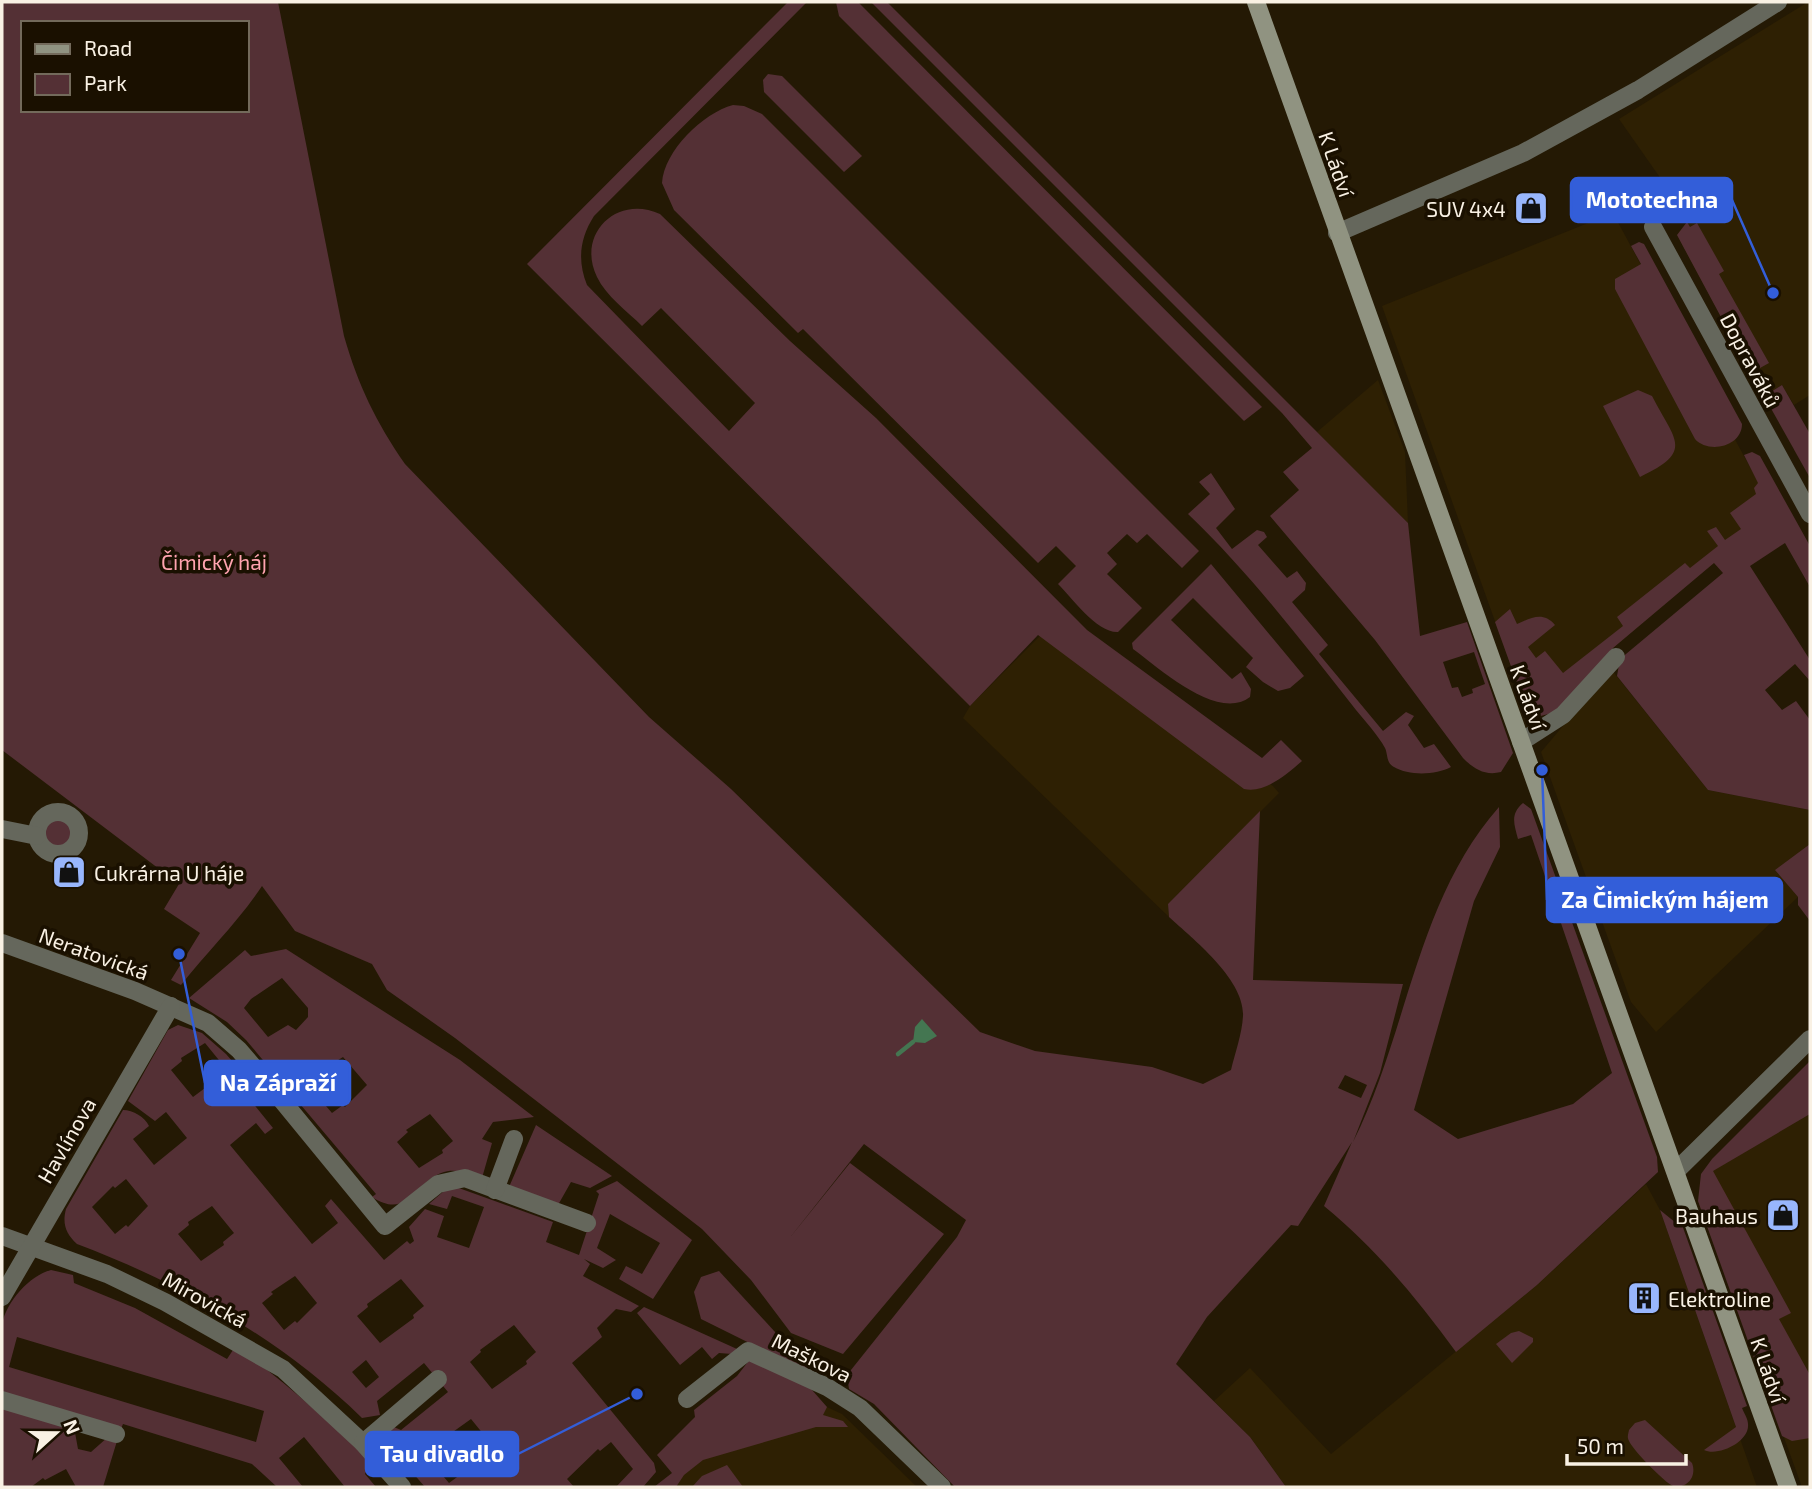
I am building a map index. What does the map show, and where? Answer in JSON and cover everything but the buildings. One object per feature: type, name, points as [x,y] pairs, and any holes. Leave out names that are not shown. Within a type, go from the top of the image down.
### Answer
[{"type":"street","name":"K Ládví","points":[[1256,2],[1677,1170],[1788,1487]]},
{"type":"street","points":[[1338,233],[1522,153],[1638,90],[1778,2]]},
{"type":"street","name":"Dopraváků","points":[[1653,227],[1810,514]]},
{"type":"street","points":[[1521,742],[1563,715],[1616,657]]},
{"type":"street","points":[[2,829],[37,836]]},
{"type":"street","name":"Neratovická","points":[[2,943],[171,1006],[208,1023],[239,1050],[385,1226],[438,1184],[465,1178],[495,1190]]},
{"type":"street","name":"Havlínova","points":[[2,1297],[171,1006]]},
{"type":"street","points":[[1677,1170],[1810,1040]]},
{"type":"street","points":[[514,1139],[495,1190],[587,1223]]},
{"type":"street","name":"Mirovická","points":[[2,1236],[119,1279],[283,1369],[363,1443],[402,1487]]},
{"type":"street","name":"Maškova","points":[[687,1399],[748,1351],[827,1387],[860,1408],[942,1487]]},
{"type":"street","points":[[363,1443],[438,1379]]},
{"type":"street","points":[[2,1400],[116,1434]]},
{"type":"shaded area","points":[[1808,2],[1810,395],[1794,405],[1782,385],[1764,396],[1677,235],[1689,219],[1619,119]]},
{"type":"shaded area","points":[[1613,213],[1773,510],[1613,648],[1559,711],[1537,717],[1529,716],[1382,306]]},
{"type":"shaded area","points":[[1378,380],[1405,452],[1408,523],[1317,432]]},
{"type":"shaded area","points":[[1044,632],[1273,786],[1279,793],[1168,904],[1169,917],[963,718],[970,706]]},
{"type":"shaded area","points":[[1611,669],[1708,790],[1810,810],[1810,844],[1776,870],[1798,897],[1656,1032],[1631,1002],[1541,752]]},
{"type":"shaded area","points":[[922,1019],[937,1036],[925,1043],[913,1042],[915,1027]]},
{"type":"shaded area","points":[[1810,1114],[1810,1487],[1802,1487],[1698,1201],[1712,1171]]},
{"type":"shaded area","points":[[1646,1184],[1660,1210],[1757,1487],[1286,1487],[1250,1437],[1214,1401],[1250,1368],[1331,1454],[1537,1285]]},
{"type":"shaded area","points":[[827,1407],[842,1414],[917,1487],[668,1487],[725,1442]]},
{"type":"green space","name":"Čimický háj","points":[[2,2],[278,2],[344,336],[369,403],[405,464],[649,717],[731,789],[980,1032],[1035,1051],[1152,1067],[1203,1084],[1231,1070],[1243,1016],[1236,988],[1216,961],[1169,917],[1168,904],[1260,811],[1253,980],[1403,984],[1380,1073],[1353,1142],[1372,1100],[1431,926],[1449,884],[1471,844],[1499,807],[1500,847],[1474,901],[1414,1110],[1458,1139],[1573,1104],[1612,1073],[1531,835],[1518,839],[1514,824],[1515,815],[1523,803],[1531,809],[1657,1157],[1658,1172],[1537,1285],[1456,1352],[1394,1274],[1361,1239],[1324,1206],[1352,1142],[1298,1226],[1291,1225],[1207,1317],[1176,1364],[1250,1437],[1286,1487],[955,1487],[874,1404],[849,1389],[847,1375],[957,1237],[966,1220],[864,1144],[788,1240],[850,1163],[944,1234],[843,1354],[791,1333],[751,1280],[702,1229],[455,1038],[387,990],[372,964],[295,931],[262,886],[181,985],[171,980],[200,933],[164,909],[179,884],[2,750]],"holes":[[[1345,1075],[1367,1085],[1361,1098],[1338,1088]]]},
{"type":"green space","points":[[788,2],[807,2],[594,216],[583,241],[581,258],[587,285],[729,431],[755,403],[661,308],[642,326],[617,303],[597,277],[592,261],[592,246],[596,233],[605,222],[629,209],[644,209],[660,214],[790,341],[876,418],[1087,630],[1262,758],[1281,740],[1302,761],[1268,786],[1244,789],[1038,635],[970,706],[527,264]]},
{"type":"green space","points":[[836,2],[858,2],[1262,407],[1244,421],[839,16]]},
{"type":"green space","points":[[871,2],[887,2],[1408,523],[1420,636],[1467,622],[1513,753],[1501,772],[1480,771],[1463,758],[1375,640],[1270,516],[1299,490],[1283,472],[1312,448],[1282,413]],"holes":[[[1474,652],[1485,684],[1462,697],[1458,687],[1452,688],[1443,662]]]},
{"type":"green space","points":[[768,74],[782,76],[862,156],[844,172],[764,92],[763,80]]},
{"type":"green space","points":[[733,105],[744,106],[762,114],[1199,551],[1182,568],[1147,534],[1137,543],[1127,534],[1107,553],[1117,564],[1107,574],[1142,608],[1118,632],[1110,631],[1093,621],[1058,584],[1076,566],[1056,546],[1038,563],[803,329],[798,333],[674,210],[662,183],[670,158],[677,146],[698,125],[721,109]]},
{"type":"green space","points":[[1687,222],[1690,227],[1697,223],[1724,271],[1719,274],[1769,363],[1751,373],[1677,235]]},
{"type":"green space","points":[[1639,242],[1644,244],[1742,424],[1741,432],[1731,443],[1716,447],[1701,444],[1695,439],[1615,289],[1615,279],[1641,264],[1631,246]]},
{"type":"green space","points":[[1782,385],[1810,434],[1810,478],[1764,396]]},
{"type":"green space","points":[[1638,390],[1652,396],[1675,444],[1674,452],[1668,460],[1640,477],[1603,406]]},
{"type":"green space","points":[[1752,452],[1760,456],[1810,546],[1810,587],[1785,543],[1750,566],[1810,660],[1810,681],[1795,664],[1765,690],[1782,710],[1796,701],[1810,720],[1810,810],[1708,790],[1617,676],[1620,659],[1723,573],[1714,563],[1613,648],[1559,711],[1537,717],[1529,716],[1495,622],[1510,609],[1517,624],[1537,617],[1550,621],[1555,625],[1528,647],[1536,658],[1545,651],[1563,673],[1623,626],[1617,617],[1685,563],[1690,568],[1718,546],[1707,531],[1716,527],[1725,540],[1741,529],[1730,513],[1756,494],[1754,488],[1758,483],[1744,455]]},
{"type":"green space","points":[[1211,473],[1235,509],[1216,528],[1232,549],[1257,530],[1264,532],[1267,537],[1258,545],[1287,578],[1297,571],[1306,583],[1305,590],[1292,602],[1328,645],[1319,654],[1383,731],[1406,712],[1414,716],[1408,725],[1424,748],[1434,744],[1451,767],[1438,772],[1415,773],[1400,770],[1390,763],[1379,738],[1296,634],[1233,560],[1188,514],[1210,494],[1199,482]]},
{"type":"green space","points":[[1211,564],[1304,676],[1290,688],[1278,691],[1246,667],[1253,658],[1193,598],[1171,620],[1232,679],[1241,672],[1251,689],[1250,697],[1237,703],[1221,703],[1205,698],[1172,679],[1133,649],[1132,643]]},
{"type":"green space","points":[[57,819],[67,823],[71,833],[67,843],[57,847],[47,843],[43,833],[47,823]]},
{"type":"green space","points":[[1810,844],[1810,921],[1798,905],[1798,897],[1775,870]]},
{"type":"green space","points":[[286,949],[460,1060],[534,1117],[493,1122],[482,1139],[492,1143],[482,1178],[449,1171],[425,1183],[403,1202],[384,1203],[372,1197],[376,1194],[246,1040],[227,1022],[189,998],[245,950],[251,956]],"holes":[[[282,978],[308,1008],[308,1017],[296,1030],[288,1025],[268,1037],[244,1008],[251,999]],[[343,1057],[367,1085],[345,1107],[343,1105],[332,1113],[308,1085],[319,1075],[314,1070],[319,1066],[323,1070],[330,1062],[332,1064]],[[430,1114],[453,1141],[442,1150],[443,1153],[419,1168],[397,1142],[408,1132],[406,1130]]]},
{"type":"green space","points":[[178,1025],[202,1033],[226,1054],[246,1077],[252,1102],[273,1128],[265,1134],[256,1123],[230,1145],[312,1244],[338,1223],[325,1206],[331,1199],[384,1260],[407,1241],[410,1244],[414,1241],[409,1227],[425,1209],[444,1216],[437,1237],[469,1248],[484,1207],[452,1196],[447,1209],[429,1204],[445,1190],[456,1187],[553,1222],[546,1242],[579,1255],[599,1194],[596,1191],[617,1181],[692,1240],[653,1299],[619,1279],[626,1266],[642,1274],[660,1243],[610,1214],[597,1248],[616,1260],[603,1268],[584,1259],[590,1264],[583,1276],[639,1306],[631,1312],[616,1309],[597,1328],[602,1337],[572,1363],[654,1463],[656,1472],[643,1487],[616,1487],[633,1469],[611,1442],[600,1451],[598,1449],[567,1479],[574,1487],[425,1487],[385,1441],[389,1425],[401,1430],[448,1392],[424,1363],[377,1401],[380,1415],[362,1418],[298,1363],[228,1316],[154,1277],[77,1244],[66,1228],[66,1209],[123,1110],[138,1115],[149,1126],[133,1139],[154,1165],[187,1138],[166,1112],[155,1121],[128,1101],[168,1030]],"holes":[[[205,1043],[227,1070],[207,1090],[205,1088],[193,1097],[171,1070],[182,1061],[181,1058]],[[126,1179],[148,1206],[128,1227],[126,1225],[115,1234],[92,1207],[113,1186],[115,1188]],[[212,1206],[234,1233],[223,1242],[224,1245],[201,1261],[178,1234],[189,1225],[188,1222]],[[295,1276],[317,1303],[297,1323],[295,1321],[284,1330],[262,1303],[273,1294],[271,1292]],[[401,1279],[424,1306],[413,1315],[414,1318],[380,1343],[357,1316],[368,1307],[367,1304]],[[514,1325],[536,1352],[526,1361],[527,1364],[492,1389],[470,1362],[480,1350]],[[366,1360],[379,1377],[366,1388],[352,1372]],[[471,1419],[493,1446],[482,1455],[483,1458],[449,1483],[426,1456],[437,1447],[436,1444]]]},
{"type":"green space","points":[[1810,1061],[1810,1114],[1713,1171],[1791,1313],[1779,1319],[1810,1375],[1810,1438],[1792,1441],[1782,1436],[1698,1201],[1701,1174],[1712,1159]]},
{"type":"green space","points":[[536,1125],[612,1176],[590,1188],[571,1182],[558,1205],[509,1187]]},
{"type":"green space","points":[[1660,1210],[1676,1223],[1681,1222],[1747,1406],[1742,1408],[1748,1422],[1744,1437],[1725,1450],[1704,1450],[1736,1427]]},
{"type":"green space","points":[[51,1270],[73,1275],[74,1283],[135,1308],[227,1359],[235,1347],[288,1387],[370,1460],[365,1474],[376,1487],[345,1487],[304,1437],[279,1458],[303,1487],[277,1487],[252,1464],[123,1424],[120,1431],[2,1395],[1,1332],[5,1315],[20,1291]],"holes":[[[17,1337],[264,1411],[256,1442],[9,1367]]]},
{"type":"green space","points":[[719,1271],[808,1368],[804,1370],[701,1319],[694,1292],[701,1277]]},
{"type":"green space","points":[[644,1307],[737,1349],[732,1354],[719,1353],[712,1359],[702,1347],[680,1365],[637,1313]]},
{"type":"green space","points":[[1519,1331],[1533,1338],[1533,1342],[1512,1363],[1496,1344],[1511,1333]]},
{"type":"green space","points":[[751,1358],[805,1382],[827,1407],[823,1415],[843,1421],[848,1427],[816,1427],[703,1460],[684,1475],[676,1487],[654,1487],[672,1473],[657,1455],[695,1417],[694,1410],[737,1376]]},
{"type":"green space","points":[[2,1405],[74,1427],[78,1449],[91,1452],[108,1437],[117,1441],[103,1487],[76,1487],[66,1469],[45,1480],[43,1478],[31,1487],[2,1487]]},
{"type":"green space","points":[[1645,1420],[1692,1463],[1692,1477],[1683,1486],[1669,1484],[1631,1445],[1629,1430],[1635,1423]]},
{"type":"green space","points":[[727,1465],[743,1487],[692,1487],[702,1476]]},
{"type":"waterway","points":[[898,1054],[913,1042]]},
{"type":"place","name":"SUV 4x4","points":[[1531,208]]},
{"type":"place","name":"Mototechna","points":[[1773,293]]},
{"type":"place","name":"Za Čimickým hájem","points":[[1542,770]]},
{"type":"place","name":"Cukrárna U háje","points":[[69,872]]},
{"type":"place","name":"Na Zápraží","points":[[179,954]]},
{"type":"place","name":"Bauhaus","points":[[1783,1215]]},
{"type":"place","name":"Elektroline","points":[[1644,1298]]},
{"type":"place","name":"Tau divadlo","points":[[637,1394]]}]
